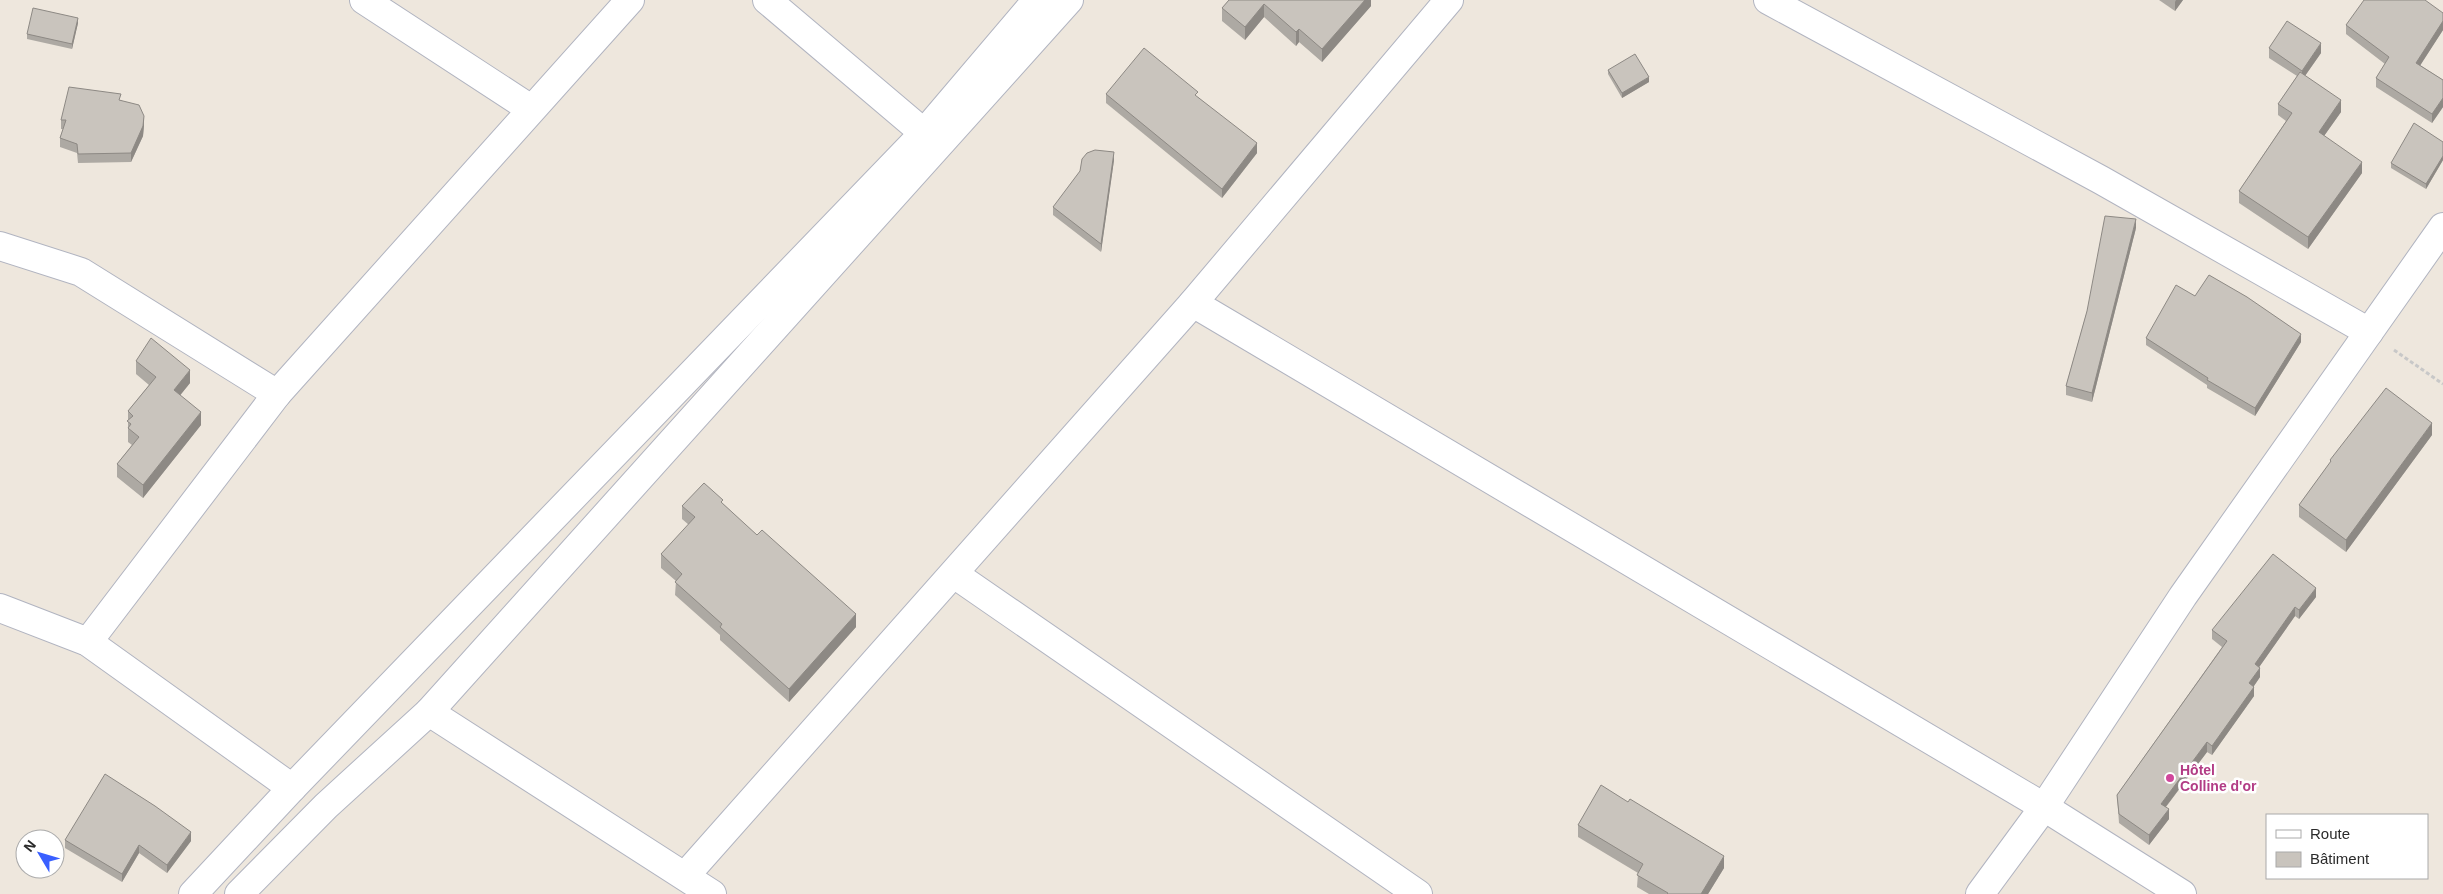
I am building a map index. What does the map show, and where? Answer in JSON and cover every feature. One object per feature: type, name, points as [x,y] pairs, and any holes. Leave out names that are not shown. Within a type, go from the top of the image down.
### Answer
[{"type":"street","points":[[364,0],[531,109]]},
{"type":"street","points":[[88,642],[277,394],[630,0]]},
{"type":"street","points":[[768,0],[924,133]]},
{"type":"street","points":[[193,894],[292,788],[924,133],[1037,0]]},
{"type":"street","points":[[239,894],[326,806],[429,712],[1069,0]]},
{"type":"street","points":[[685,876],[1193,303],[1449,0]]},
{"type":"street","points":[[1768,0],[2101,180],[2369,332]]},
{"type":"street","points":[[1980,894],[2044,807],[2183,596],[2443,228]]},
{"type":"street","points":[[0,246],[81,272],[277,394]]},
{"type":"street","points":[[1193,303],[2044,807],[2182,894]]},
{"type":"street","points":[[954,574],[1418,894]]},
{"type":"street","points":[[0,608],[88,642],[292,788]]},
{"type":"street","points":[[429,712],[712,894]]},
{"type":"path","points":[[2369,332],[2443,384]]},
{"type":"building","points":[[1229,0],[1365,0],[1322,49],[1299,29],[1296,32],[1264,4],[1245,27],[1222,8]]},
{"type":"building","points":[[2364,0],[2425,0],[2443,13],[2443,21],[2416,63],[2443,80],[2443,98],[2432,114],[2376,78],[2389,57],[2346,25]]},
{"type":"building","points":[[33,8],[78,18],[72,44],[27,34]]},
{"type":"building","points":[[2287,21],[2321,43],[2302,71],[2269,48]]},
{"type":"building","points":[[1144,48],[1198,92],[1195,95],[1257,143],[1222,189],[1106,94]]},
{"type":"building","points":[[1635,54],[1649,77],[1622,93],[1608,70]]},
{"type":"building","points":[[2300,72],[2341,100],[2319,132],[2362,162],[2308,237],[2239,191],[2292,113],[2278,104]]},
{"type":"building","points":[[69,87],[121,94],[119,100],[139,105],[144,116],[143,126],[131,153],[78,154],[77,144],[60,138],[66,120],[61,120]]},
{"type":"building","points":[[2414,123],[2443,142],[2443,156],[2426,184],[2391,163]]},
{"type":"building","points":[[1095,150],[1114,152],[1101,244],[1053,207],[1080,171],[1082,159],[1087,153]]},
{"type":"building","points":[[2105,216],[2136,219],[2092,393],[2066,386],[2087,311]]},
{"type":"building","points":[[2209,275],[2247,297],[2301,334],[2255,408],[2207,380],[2208,378],[2146,338],[2176,285],[2195,296]]},
{"type":"building","points":[[151,338],[190,370],[174,390],[201,412],[143,485],[117,464],[139,437],[128,428],[131,424],[127,421],[133,416],[128,411],[156,377],[136,361]]},
{"type":"building","points":[[2386,388],[2432,423],[2346,540],[2299,505],[2330,460]]},
{"type":"building","points":[[704,483],[723,500],[721,502],[757,535],[762,530],[856,614],[789,689],[720,627],[722,624],[675,582],[682,574],[661,554],[695,517],[682,506]]},
{"type":"building","points":[[2273,554],[2316,588],[2299,610],[2295,607],[2255,664],[2260,668],[2249,683],[2254,687],[2212,746],[2207,742],[2161,804],[2169,809],[2149,835],[2119,814],[2117,795],[2227,641],[2212,630]]},
{"type":"building","points":[[105,774],[191,832],[167,865],[139,845],[122,874],[65,840]]},
{"type":"building","points":[[1601,785],[1628,802],[1630,799],[1724,856],[1701,894],[1667,894],[1637,875],[1643,864],[1578,825]]},
{"type":"place","name":"Hôtel Colline d'or","points":[[2170,778]]}]
